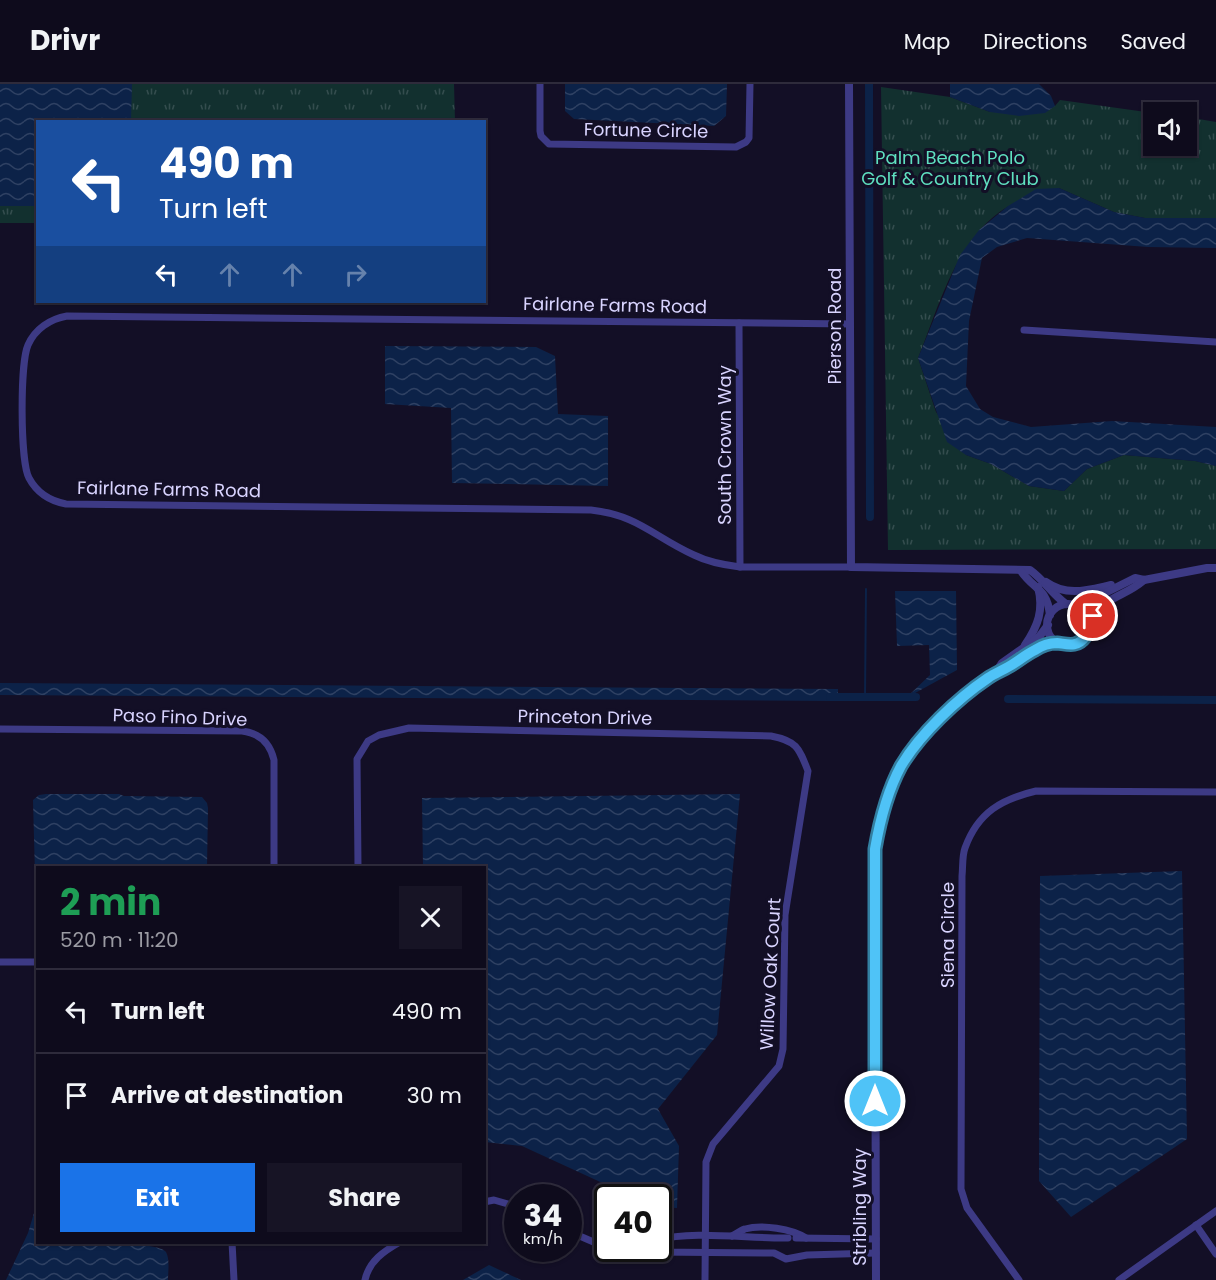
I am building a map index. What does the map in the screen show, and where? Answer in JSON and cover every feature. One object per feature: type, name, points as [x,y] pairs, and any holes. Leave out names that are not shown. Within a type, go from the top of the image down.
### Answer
[{"type":"street","name":"Fortune Circle","points":[[540,84],[540,131],[541,136],[549,144],[736,147],[741,146],[749,138],[750,84]]},
{"type":"street","name":"Pierson Road","points":[[849,84],[851,567]]},
{"type":"street","name":"Fairlane Farms Road","points":[[850,324],[60,317],[36,332],[25,353],[24,458],[28,475],[37,489],[49,499],[66,504],[591,510],[630,519],[696,556],[723,565],[1005,569],[1021,572],[1040,583],[1066,604]]},
{"type":"street","name":"South Crown Way","points":[[739,323],[740,567]]},
{"type":"street","points":[[1024,330],[1216,342]]},
{"type":"street","points":[[1022,650],[1040,619],[1042,601],[1040,583],[1078,592],[1135,578],[1144,580],[1216,568]]},
{"type":"street","points":[[1076,606],[1129,580]]},
{"type":"street","points":[[1089,622],[1086,613],[1076,606],[1066,604],[1059,606],[1050,615],[1048,625],[1051,636],[1059,643],[1068,646],[1078,643],[1085,637],[1089,622],[1099,608],[1106,602],[1137,587],[1144,580]]},
{"type":"street","name":"Fairlane Farms Road","points":[[1040,583],[1047,599],[1050,615]]},
{"type":"street","name":"Stribling Way","points":[[994,675],[1002,663],[1039,637],[1048,625]]},
{"type":"street","name":"Stribling Way","points":[[876,1280],[875,849],[880,821],[901,766],[917,742],[938,719],[994,675],[1035,650],[1059,643]]},
{"type":"street","name":"Princeton Drive","points":[[358,866],[357,759],[368,741],[379,735],[408,728],[771,736],[788,740],[799,749]]},
{"type":"street","name":"Paso Fino Drive","points":[[0,729],[242,731],[258,736],[270,748],[274,760],[274,866]]},
{"type":"street","name":"Willow Oak Court","points":[[705,1280],[706,1162],[713,1144],[779,1066],[783,1049],[785,915],[808,771],[799,749]]},
{"type":"street","name":"Siena Circle","points":[[1019,1280],[967,1208],[962,1189],[962,876],[964,849],[979,821],[999,804],[1012,797],[1036,791],[1216,792]]},
{"type":"street","points":[[0,962],[36,962]]},
{"type":"street","points":[[486,1202],[494,1200],[504,1203]]},
{"type":"street","points":[[1119,1280],[1216,1211]]},
{"type":"street","points":[[1196,1225],[1216,1254]]},
{"type":"street","points":[[731,1237],[745,1229],[778,1228],[796,1231],[806,1238]]},
{"type":"street","points":[[778,1228],[778,1255]]},
{"type":"street","points":[[672,1238],[705,1236],[876,1239]]},
{"type":"street","points":[[232,1244],[234,1280]]},
{"type":"street","points":[[365,1280],[367,1267],[397,1244]]},
{"type":"street","points":[[672,1252],[774,1253],[786,1259],[807,1255],[876,1253]]},
{"type":"green space","points":[[0,84],[454,84],[455,120],[36,120],[36,223],[0,223]]},
{"type":"green space","name":"Palm Beach Polo Golf & Country Club","points":[[881,87],[950,97],[990,112],[1055,106],[1060,100],[1143,112],[1143,156],[1197,156],[1197,119],[1216,122],[1216,218],[1145,218],[1114,212],[1059,188],[1013,204],[989,220],[962,255],[942,296],[918,358],[936,412],[966,455],[991,464],[1029,486],[1064,491],[1087,469],[1124,455],[1195,461],[1216,466],[1216,549],[888,550]]},
{"type":"water","points":[[0,84],[132,84],[131,120],[36,120],[36,206],[0,206]]},
{"type":"water","points":[[565,84],[727,84],[726,116],[714,126],[574,119],[565,111]]},
{"type":"water","points":[[950,84],[1039,84],[1051,96],[1055,106],[1045,113],[1019,116],[990,112],[950,97]]},
{"type":"water","points":[[1059,188],[1114,212],[1145,218],[1216,218],[1216,248],[1148,247],[1027,238],[997,247],[982,258],[969,321],[966,386],[980,409],[993,417],[1031,427],[1112,421],[1216,427],[1216,466],[1195,461],[1124,455],[1087,469],[1064,491],[1029,486],[991,464],[966,455],[947,442],[918,358],[960,255],[979,230],[1008,206],[1036,189]]},
{"type":"water","points":[[385,346],[536,347],[555,356],[558,414],[608,416],[608,486],[452,483],[451,408],[385,404]]},
{"type":"water","points":[[895,591],[956,591],[957,670],[906,698],[930,675],[929,645],[897,646]]},
{"type":"water","points":[[0,683],[838,689],[838,701],[0,695]]},
{"type":"water","points":[[119,794],[124,796],[202,797],[208,808],[207,866],[36,866],[36,880],[33,800],[39,795]]},
{"type":"water","points":[[740,794],[717,1035],[658,1109],[679,1146],[677,1208],[672,1208],[672,1184],[605,1184],[522,1146],[486,1142],[486,866],[423,866],[422,798]]},
{"type":"water","points":[[1182,871],[1187,1139],[1071,1217],[1039,1181],[1040,876]]},
{"type":"water","points":[[36,1182],[36,1244],[127,1244],[159,1248],[167,1255],[168,1280],[6,1280],[28,1233],[34,1213]]},
{"type":"water","points":[[489,1265],[521,1280],[463,1280]]},
{"type":"waterway","points":[[869,84],[870,517]]},
{"type":"waterway","points":[[865,697],[866,589]]},
{"type":"waterway","points":[[830,697],[916,697]]},
{"type":"waterway","points":[[1008,699],[1216,700]]},
{"type":"route","points":[[875,1101],[875,849],[880,821],[901,766],[917,742],[938,719],[986,680],[1040,647],[1059,643],[1068,646],[1078,643],[1088,632],[1089,622],[1093,616]]}]
